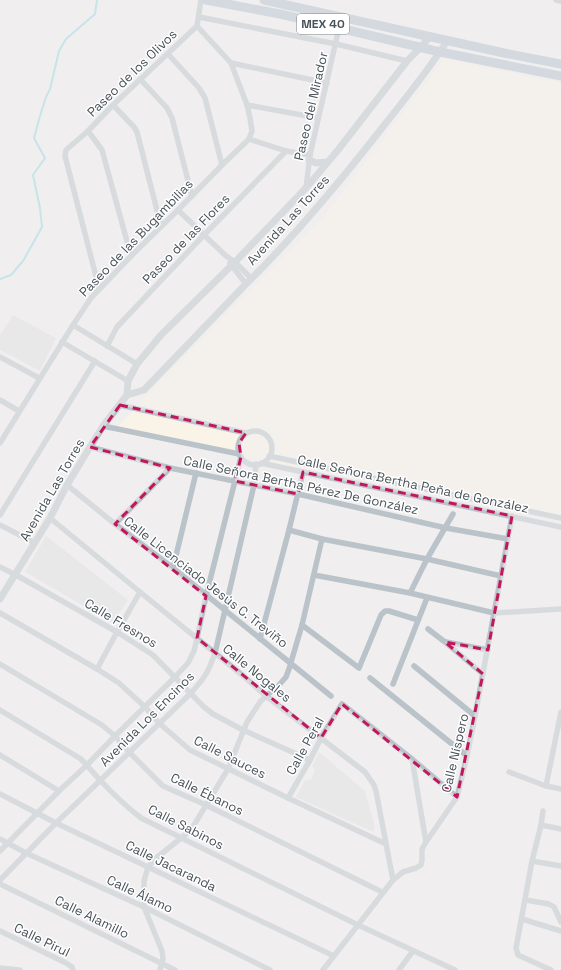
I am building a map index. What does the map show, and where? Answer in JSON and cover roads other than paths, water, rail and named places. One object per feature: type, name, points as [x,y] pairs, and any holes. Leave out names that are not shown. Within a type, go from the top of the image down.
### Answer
[{"type":"main road","name":"MEX 40","points":[[206,0],[253,8],[440,52],[561,76]]},
{"type":"main road","points":[[230,0],[253,8]]},
{"type":"main road","name":"MEX 40","points":[[264,0],[448,41],[561,64]]},
{"type":"street","points":[[201,0],[197,26],[231,63],[247,105],[252,130],[249,139],[286,152],[309,158],[316,163],[327,162]]},
{"type":"street","points":[[556,0],[561,1]]},
{"type":"street","points":[[199,17],[336,44],[407,61]]},
{"type":"street","name":"Paseo de los Olivos","points":[[99,288],[65,154],[66,150],[88,131],[112,105],[197,26]]},
{"type":"street","name":"Paseo del Mirador","points":[[306,188],[309,158],[339,28]]},
{"type":"street","name":"Avenida Las Torres","points":[[0,599],[50,518],[67,485],[90,447],[127,394],[128,381],[137,364],[161,335],[233,264],[306,188],[346,140],[407,61],[430,36]]},
{"type":"street","name":"Avenida Las Torres","points":[[127,394],[144,390],[260,271],[314,212],[362,154],[430,67],[448,41]]},
{"type":"street","points":[[168,54],[195,83],[205,98],[222,164]]},
{"type":"street","points":[[231,63],[327,83]]},
{"type":"street","points":[[140,80],[167,108],[172,118],[192,196]]},
{"type":"street","points":[[112,105],[137,132],[161,226]]},
{"type":"street","points":[[247,105],[318,118]]},
{"type":"street","points":[[88,131],[102,150],[131,256]]},
{"type":"street","name":"Paseo de las Bugambilias","points":[[0,443],[83,308],[99,288],[192,196],[222,164],[249,139]]},
{"type":"street","name":"Paseo de las Flores","points":[[107,346],[117,327],[204,235],[286,152]]},
{"type":"street","points":[[178,210],[226,256],[246,284]]},
{"type":"street","points":[[233,264],[252,279]]},
{"type":"street","points":[[73,325],[137,364]]},
{"type":"street","points":[[62,342],[128,381]]},
{"type":"street","points":[[0,357],[39,378]]},
{"type":"street","points":[[0,516],[95,361]]},
{"type":"street","points":[[0,400],[19,411]]},
{"type":"street","points":[[104,426],[240,456],[248,463],[259,464],[270,456],[271,445],[269,439],[259,432],[253,431],[246,433],[120,404]]},
{"type":"street","points":[[240,456],[238,449],[239,443],[241,438],[246,433]]},
{"type":"street","name":"Calle Señora Bertha Pérez De González","points":[[90,447],[170,468],[298,494],[446,528],[508,539]]},
{"type":"street","name":"Avenida Los Encinos","points":[[0,851],[188,663],[194,651],[240,456]]},
{"type":"street","name":"Calle Señora Bertha Peña de González","points":[[270,456],[561,518]]},
{"type":"street","name":"Avenida Los Encinos","points":[[0,880],[56,823],[190,693],[206,674],[215,652],[259,464]]},
{"type":"street","name":"Calle Señora Bertha Peña de González","points":[[259,464],[561,527]]},
{"type":"street","points":[[115,524],[170,468]]},
{"type":"street","points":[[260,639],[303,472]]},
{"type":"street","points":[[173,568],[196,473]]},
{"type":"street","name":"Calle Licenciado Jesús C. Treviño","points":[[67,485],[173,568],[331,696]]},
{"type":"street","points":[[410,594],[427,559],[453,514]]},
{"type":"street","name":"Calle Níspero","points":[[323,970],[392,880],[403,872],[421,865],[422,849],[457,797],[467,756],[488,650],[512,516]]},
{"type":"street","name":"Calle Nogales","points":[[50,518],[215,652],[266,696],[365,772],[374,785],[376,791],[392,880]]},
{"type":"street","points":[[0,525],[35,543]]},
{"type":"street","points":[[289,530],[322,539],[427,559],[501,576]]},
{"type":"street","points":[[160,970],[163,958],[162,951],[144,907],[144,881],[148,867],[155,859],[191,830],[228,769],[251,715],[266,696],[286,677],[302,624],[322,539]]},
{"type":"street","name":"Calle Fresnos","points":[[0,566],[117,632],[153,655],[204,707],[213,714],[310,760]]},
{"type":"street","points":[[314,575],[410,594],[494,613],[561,609]]},
{"type":"street","points":[[97,669],[140,592]]},
{"type":"street","points":[[393,684],[427,598]]},
{"type":"street","points":[[302,624],[359,668],[383,613],[389,611],[418,620]]},
{"type":"street","name":"Calle Sauces","points":[[0,613],[119,683],[190,750],[386,844]]},
{"type":"street","points":[[428,629],[483,674]]},
{"type":"street","points":[[445,642],[488,650]]},
{"type":"street","name":"Calle Ébanos","points":[[0,664],[102,725],[115,736],[163,786],[206,805],[382,892]]},
{"type":"street","points":[[414,666],[475,716]]},
{"type":"street","points":[[370,678],[467,756]]},
{"type":"street","name":"Calle Peral","points":[[288,798],[321,738],[342,704],[412,759]]},
{"type":"street","name":"Calle Sabinos","points":[[0,710],[74,754],[141,818],[446,968],[455,970]]},
{"type":"street","points":[[546,786],[561,712]]},
{"type":"street","points":[[554,748],[561,749]]},
{"type":"street","points":[[0,755],[59,791]]},
{"type":"street","points":[[412,759],[457,797]]},
{"type":"street","points":[[412,759],[426,842]]},
{"type":"street","points":[[509,772],[546,786],[561,789]]},
{"type":"street","name":"Calle Jacaranda","points":[[0,794],[37,814],[334,956]]},
{"type":"street","points":[[543,811],[542,825],[532,861],[516,948],[518,955],[551,970]]},
{"type":"street","points":[[542,825],[561,829]]},
{"type":"street","name":"Calle Álamo","points":[[0,839],[26,853],[144,907],[270,970]]},
{"type":"street","points":[[532,861],[561,866]]},
{"type":"street","name":"Calle Alamillo","points":[[0,884],[175,970]]},
{"type":"street","points":[[526,900],[549,904],[554,907],[561,922]]},
{"type":"street","points":[[522,919],[561,931]]},
{"type":"street","name":"Calle Pirul","points":[[0,931],[66,963],[72,967],[73,970]]},
{"type":"street","points":[[398,970],[413,951]]},
{"type":"street","points":[[0,968],[20,970]]},
{"type":"waterway","points":[[0,279],[11,275],[23,261],[42,227],[40,208],[33,175],[45,158],[34,138],[46,97],[50,89],[59,51],[66,39],[95,14],[97,0]]}]
